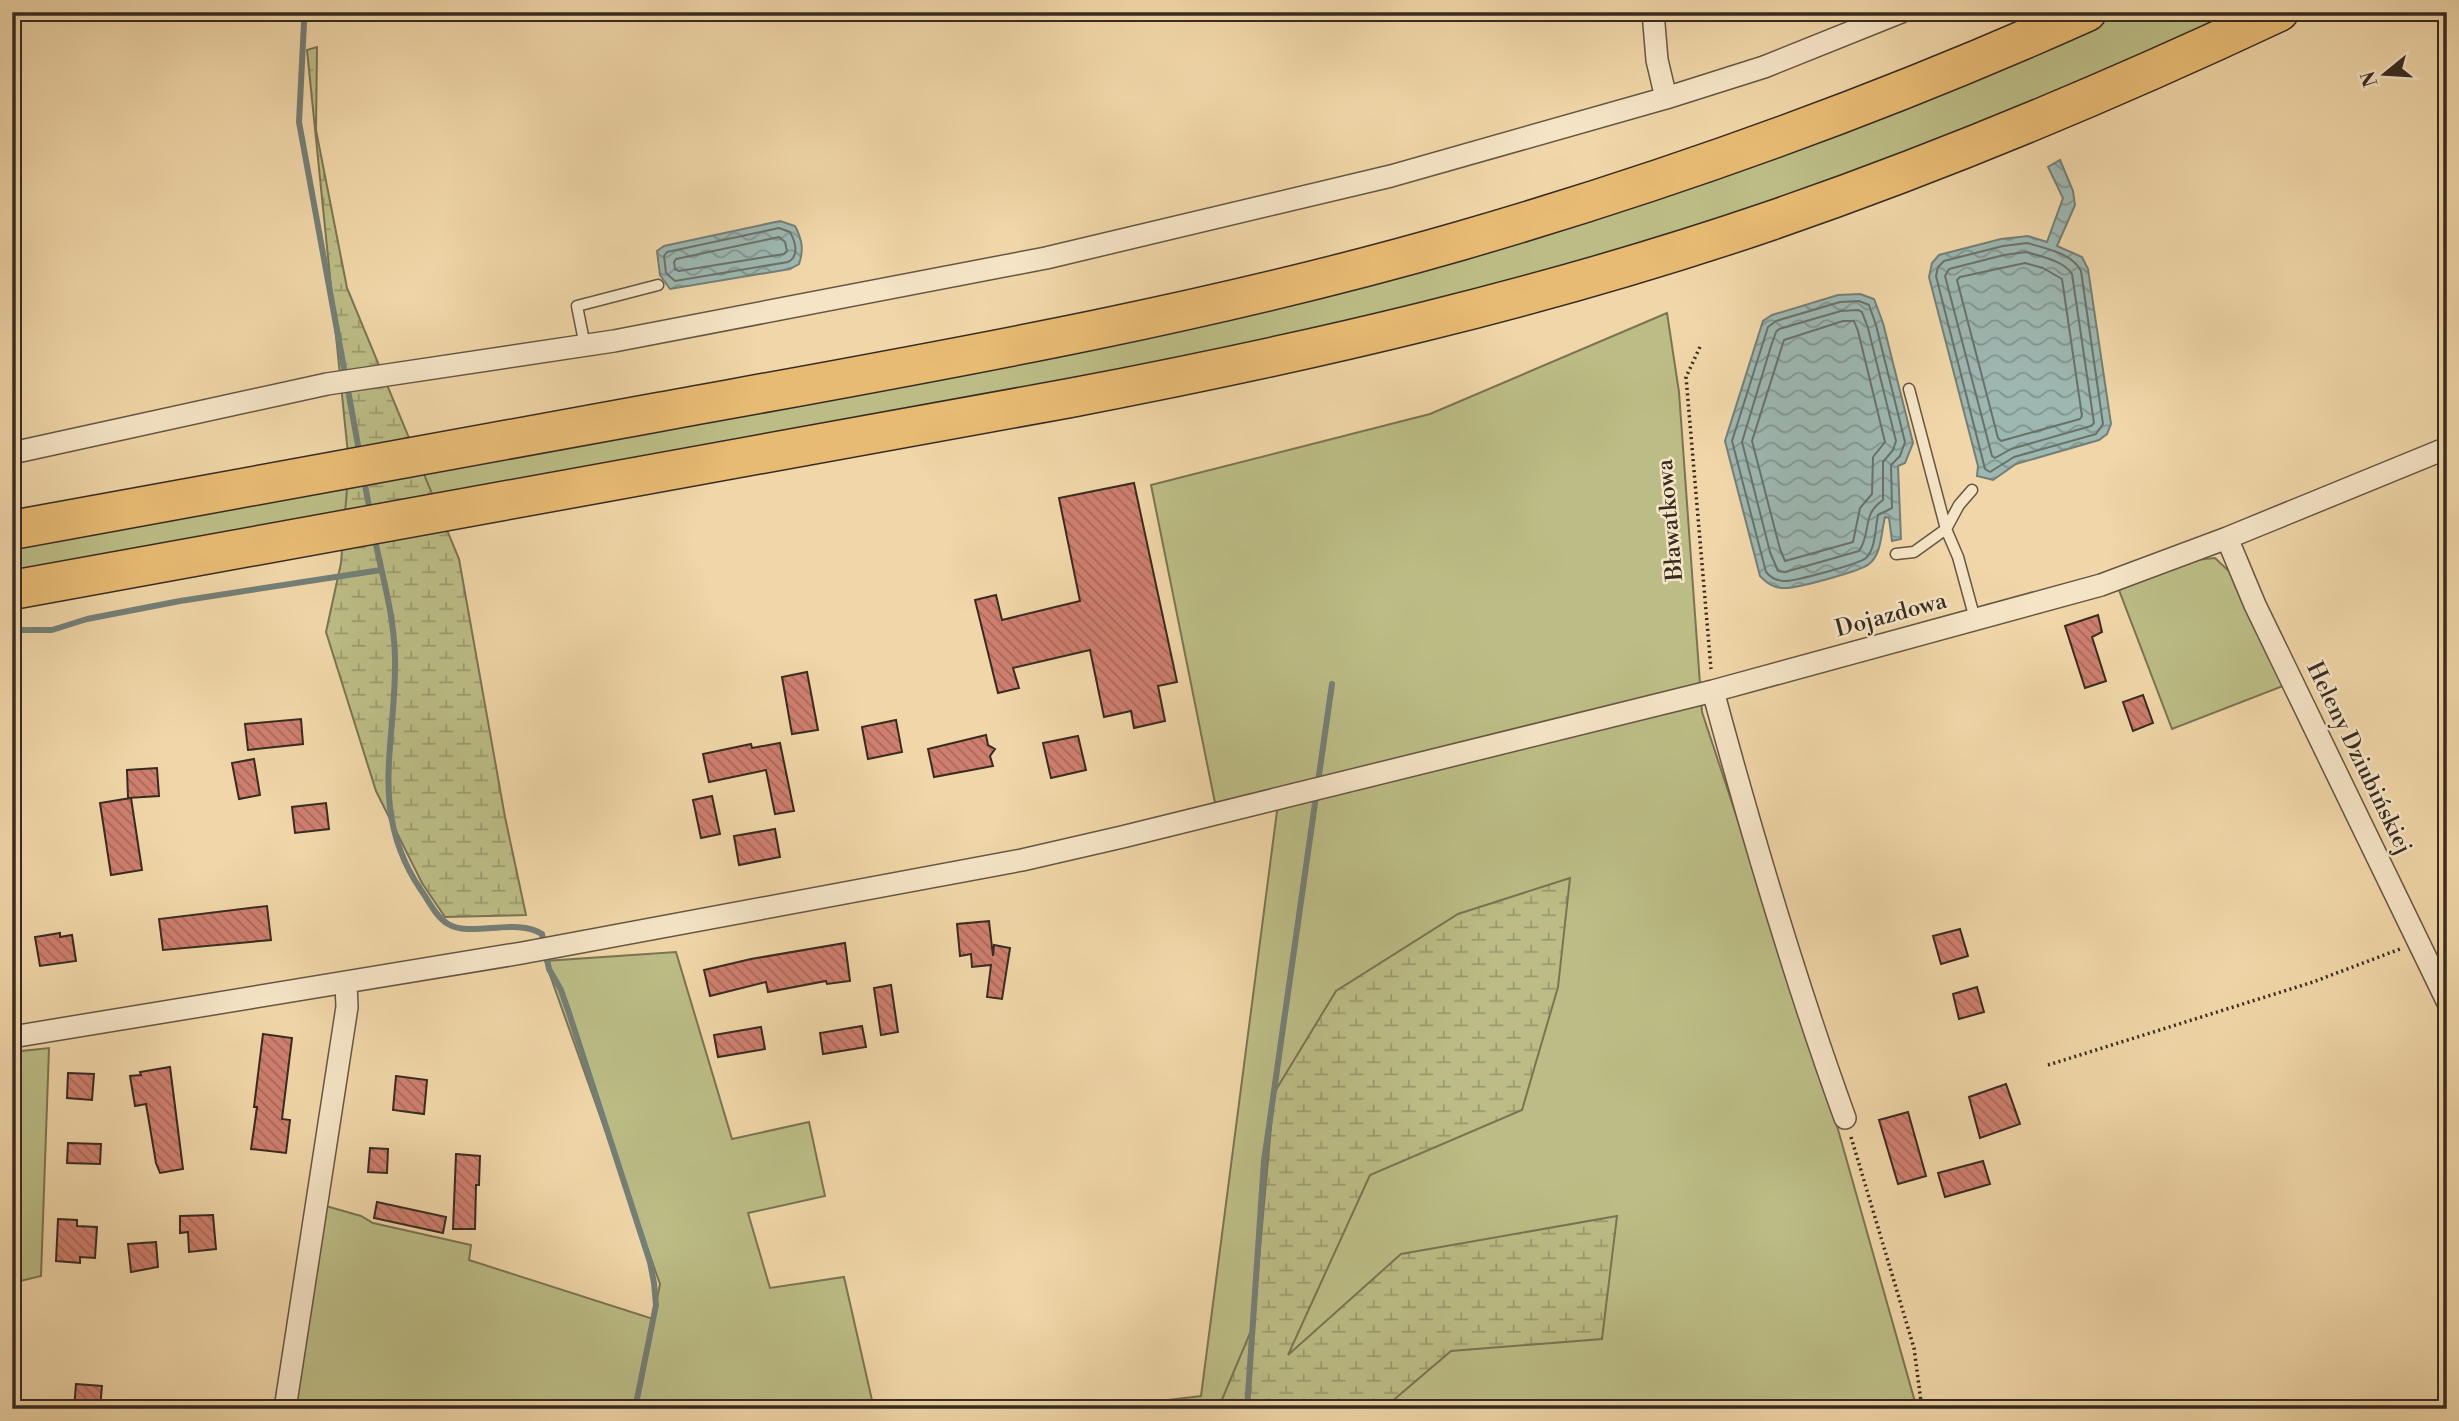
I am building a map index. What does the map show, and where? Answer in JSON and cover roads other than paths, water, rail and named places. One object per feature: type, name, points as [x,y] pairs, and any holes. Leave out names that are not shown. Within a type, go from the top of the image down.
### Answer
[{"type":"highway","points":[[12,530],[1054,338],[1261,293],[1394,259],[1620,191],[1754,146],[1932,78],[2087,12]]},
{"type":"highway","points":[[12,590],[1170,379],[1400,328],[1546,290],[1768,222],[1970,148],[2128,82],[2279,12]]},
{"type":"street","points":[[1653,12],[1657,60],[1666,98]]},
{"type":"street","points":[[12,453],[327,384],[585,346],[1046,258],[1391,176],[1666,98],[1776,62],[1901,12]]},
{"type":"street","name":"Dojazdowa","points":[[12,1037],[522,953],[1022,860],[1334,785],[1713,691],[2101,585],[2227,538],[2447,448]]},
{"type":"street","name":"Heleny Dziubińskiej","points":[[2227,538],[2255,605],[2447,1000]]},
{"type":"street","points":[[1713,691],[1780,929],[1845,1118]]},
{"type":"street","points":[[285,1409],[347,1007],[346,983]]},
{"type":"lane","points":[[585,346],[577,306],[658,285]]},
{"type":"lane","points":[[1909,390],[1946,529],[1958,557],[1975,619]]},
{"type":"lane","points":[[1896,554],[1914,552],[1946,529],[1959,505],[1972,490]]},
{"type":"water","points":[[2060,160],[2073,191],[2075,205],[2057,246],[2082,257],[2088,269],[2111,424],[2107,434],[2099,440],[2016,464],[1993,480],[1977,476],[1978,466],[1929,277],[1932,263],[1939,255],[2001,239],[2028,236],[2047,242],[2063,198],[2048,167]]},
{"type":"water","points":[[780,221],[795,226],[801,240],[799,264],[790,269],[670,289],[660,275],[657,251],[664,246]]},
{"type":"water","points":[[1860,294],[1874,299],[1883,323],[1913,443],[1905,463],[1898,466],[1901,539],[1892,541],[1889,518],[1885,517],[1879,549],[1869,564],[1814,583],[1790,588],[1777,587],[1760,576],[1725,441],[1763,321],[1772,315],[1838,295]]},
{"type":"waterway","points":[[307,12],[304,23],[299,122],[360,456]]},
{"type":"waterway","points":[[364,480],[370,511]]},
{"type":"waterway","points":[[374,535],[394,641],[388,776],[394,832],[404,861],[421,890],[436,913],[448,924],[468,929],[520,927],[542,934],[549,969],[561,990],[569,1013],[650,1262],[656,1305],[635,1409]]},
{"type":"waterway","points":[[12,630],[52,630],[87,619],[180,601],[381,570]]},
{"type":"waterway","points":[[1247,1409],[1264,1161],[1332,684]]}]
